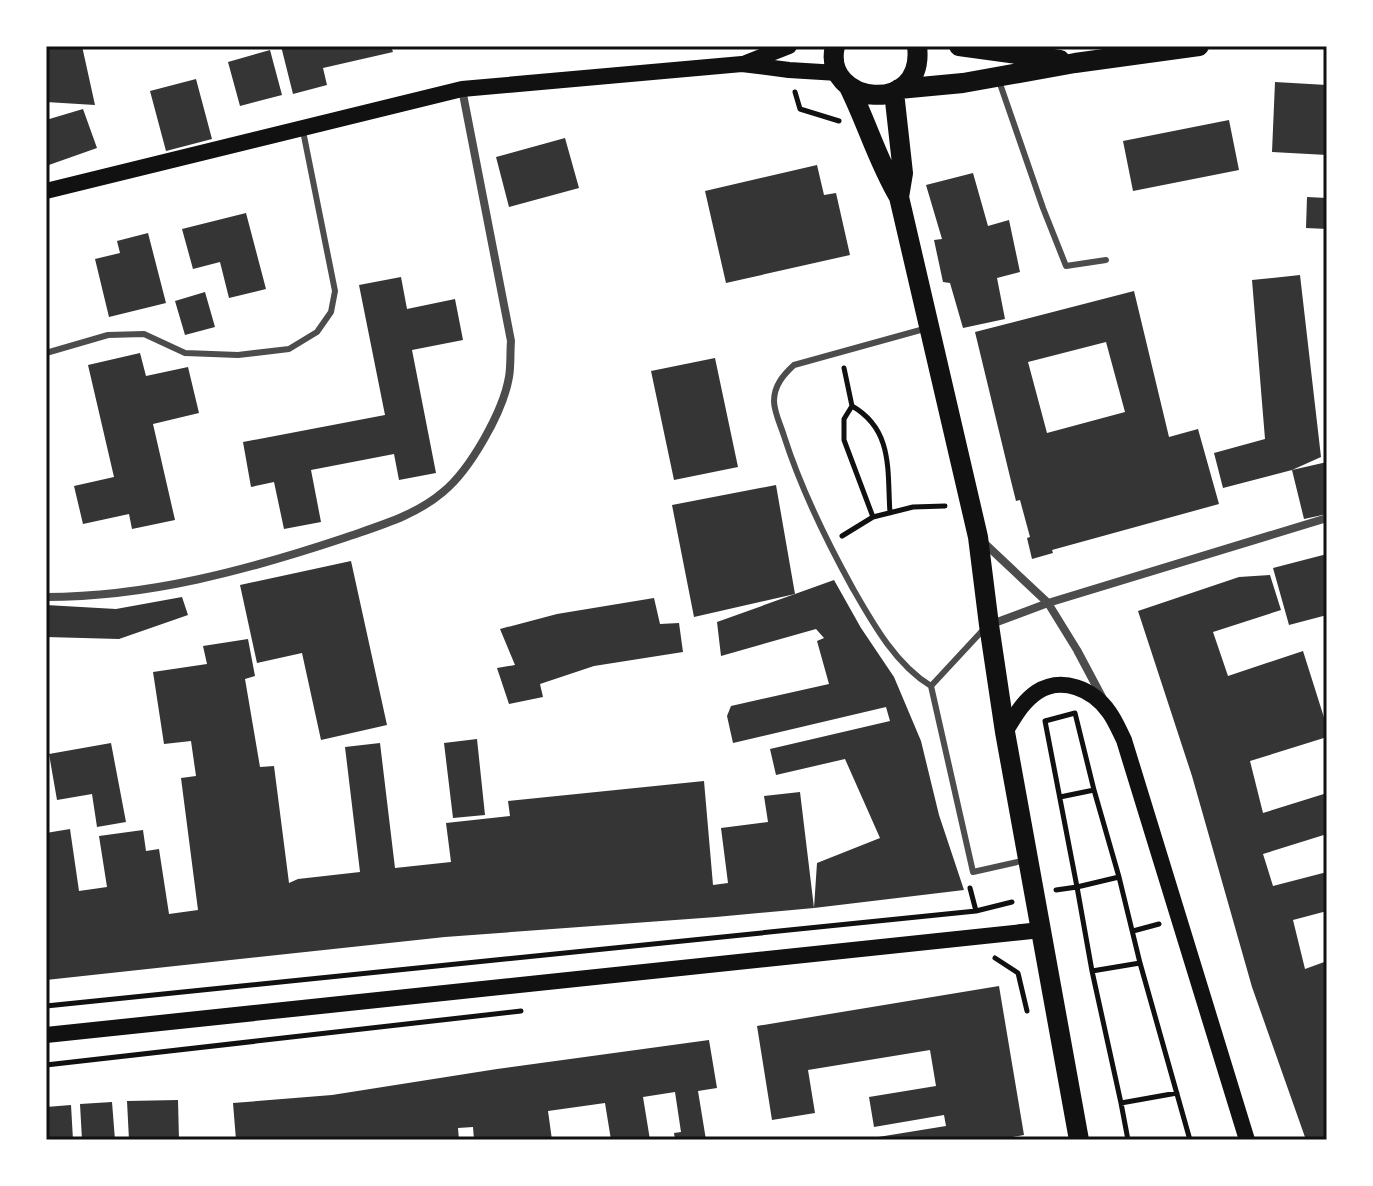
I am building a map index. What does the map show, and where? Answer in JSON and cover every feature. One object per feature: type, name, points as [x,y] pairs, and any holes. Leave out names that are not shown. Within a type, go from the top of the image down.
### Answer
[{"type":"main road","points":[[742,64],[789,46]]},
{"type":"main road","points":[[835,46],[833,54],[843,80],[861,112],[899,197],[970,501],[978,537],[1005,732],[1079,1140]]},
{"type":"main road","points":[[897,90],[911,78],[917,64],[917,46]]},
{"type":"main road","points":[[959,46],[1075,63]]},
{"type":"main road","points":[[46,191],[462,89],[742,64],[843,80],[863,94],[879,96],[897,90],[998,78],[1075,63],[1199,46]]},
{"type":"main road","points":[[897,90],[903,173],[899,197]]},
{"type":"main road","points":[[1005,732],[1029,699],[1053,685],[1077,687],[1095,697],[1108,710],[1124,740],[1247,1140]]},
{"type":"main road","points":[[46,1035],[1041,930]]},
{"type":"street","points":[[46,597],[175,584],[275,561],[398,519],[441,494],[452,484],[482,443],[495,418],[509,379],[511,341],[462,89]]},
{"type":"street","points":[[989,625],[1048,603],[1327,518]]},
{"type":"street","points":[[978,537],[1048,603],[1108,710]]},
{"type":"lane","points":[[998,78],[1066,266],[1106,260]]},
{"type":"lane","points":[[46,353],[108,335],[144,334],[185,353],[238,355],[289,349],[317,332],[331,312],[335,291],[302,128]]},
{"type":"lane","points":[[930,327],[794,365],[776,388],[774,404],[791,458],[829,545],[871,621],[905,665],[931,686],[973,872],[1029,860]]},
{"type":"lane","points":[[931,686],[989,625]]},
{"type":"path","points":[[789,70],[800,109],[844,122]]},
{"type":"path","points":[[841,352],[852,406],[844,419],[844,440],[873,517]]},
{"type":"path","points":[[852,406],[866,414],[884,442],[890,513]]},
{"type":"path","points":[[829,545],[873,517],[913,507],[947,506],[970,501]]},
{"type":"path","points":[[1045,721],[1075,713],[1190,1140]]},
{"type":"path","points":[[1060,797],[1094,790]]},
{"type":"path","points":[[1119,877],[1077,887],[1128,1140]]},
{"type":"path","points":[[46,1006],[976,911],[968,881]]},
{"type":"path","points":[[995,958],[1018,973],[1029,1018]]},
{"type":"path","points":[[1092,971],[1140,963]]},
{"type":"path","points":[[46,1065],[522,1011]]},
{"type":"path","points":[[1121,1103],[1178,1093]]},
{"type":"building","points":[[46,46],[82,46],[95,105],[46,102]]},
{"type":"building","points":[[281,46],[391,46],[393,52],[323,68],[327,85],[293,94]]},
{"type":"building","points":[[270,50],[282,95],[240,106],[228,62]]},
{"type":"building","points":[[196,79],[212,139],[166,151],[150,91]]},
{"type":"building","points":[[1275,82],[1327,85],[1327,155],[1272,152]]},
{"type":"building","points":[[83,109],[97,148],[46,166],[46,120]]},
{"type":"building","points":[[1229,120],[1239,170],[1133,191],[1123,141]]},
{"type":"building","points":[[565,138],[579,188],[509,207],[496,157]]},
{"type":"building","points":[[817,165],[824,195],[836,193],[850,255],[726,283],[705,191]]},
{"type":"building","points":[[973,173],[988,226],[1009,220],[1020,272],[997,278],[1005,319],[963,328],[950,283],[943,282],[934,240],[942,239],[926,185]]},
{"type":"building","points":[[1307,197],[1327,198],[1327,229],[1306,228]]},
{"type":"building","points":[[246,213],[266,289],[229,298],[220,262],[193,269],[182,229]]},
{"type":"building","points":[[148,233],[166,303],[109,317],[95,259],[120,253],[117,241]]},
{"type":"building","points":[[1300,275],[1321,457],[1292,470],[1223,488],[1214,453],[1265,439],[1252,280]]},
{"type":"building","points":[[401,277],[407,309],[455,299],[463,340],[412,350],[436,473],[399,480],[394,454],[311,470],[321,522],[284,529],[274,482],[251,487],[243,442],[385,415],[359,285]]},
{"type":"building","points":[[1134,291],[1169,437],[1198,429],[1219,504],[1052,550],[1053,553],[1032,559],[1027,538],[1030,537],[1020,500],[1016,501],[975,332]],"holes":[[[1106,342],[1125,412],[1047,433],[1028,362]]]},
{"type":"building","points":[[205,292],[215,327],[185,335],[175,301]]},
{"type":"building","points":[[140,353],[146,376],[188,367],[199,413],[153,424],[175,520],[132,529],[129,514],[83,524],[74,486],[114,477],[88,365]]},
{"type":"building","points":[[715,358],[738,467],[674,480],[651,371]]},
{"type":"building","points":[[1327,462],[1327,514],[1304,519],[1292,470]]},
{"type":"building","points":[[776,485],[795,594],[694,617],[672,505]]},
{"type":"building","points":[[1327,554],[1327,615],[1289,625],[1273,568]]},
{"type":"building","points":[[351,561],[387,725],[321,740],[302,653],[257,663],[240,585]]},
{"type":"building","points":[[1270,575],[1281,610],[1213,632],[1228,676],[1303,651],[1327,727],[1327,737],[1250,761],[1263,813],[1327,793],[1327,834],[1263,854],[1273,886],[1327,872],[1327,911],[1293,920],[1305,969],[1327,961],[1327,1140],[1306,1140],[1252,987],[1192,776],[1138,611],[1239,577]]},
{"type":"building","points":[[834,580],[894,677],[921,741],[939,815],[964,890],[814,908],[817,863],[880,838],[845,759],[776,775],[770,749],[890,721],[886,707],[733,743],[727,716],[731,706],[829,684],[817,641],[824,638],[816,629],[721,656],[717,622]]},
{"type":"building","points":[[182,597],[188,615],[119,639],[46,637],[46,605],[116,609]]},
{"type":"building","points":[[654,598],[660,624],[679,623],[683,652],[594,666],[540,684],[543,697],[509,704],[497,668],[515,665],[500,629],[557,614]]},
{"type":"building","points":[[248,639],[255,676],[245,679],[260,767],[274,766],[289,883],[298,879],[360,872],[345,747],[380,743],[395,868],[451,862],[446,823],[510,816],[508,801],[704,781],[713,885],[728,883],[721,828],[768,822],[764,796],[800,792],[814,908],[445,937],[46,980],[46,833],[70,829],[79,891],[107,887],[99,836],[143,830],[146,851],[159,849],[169,914],[198,910],[181,778],[196,776],[191,741],[164,744],[153,672],[207,664],[203,646]]},
{"type":"building","points":[[477,739],[485,815],[453,818],[444,743]]},
{"type":"building","points":[[111,743],[126,822],[97,827],[92,794],[57,800],[49,754]]},
{"type":"building","points":[[999,986],[1024,1135],[996,1140],[872,1140],[946,1126],[944,1115],[874,1127],[869,1097],[936,1086],[930,1050],[808,1070],[815,1113],[772,1120],[757,1026]]},
{"type":"building","points":[[709,1040],[717,1088],[698,1091],[706,1140],[675,1140],[674,1133],[681,1132],[675,1092],[643,1097],[650,1140],[611,1140],[605,1103],[548,1111],[552,1140],[474,1140],[473,1127],[458,1128],[459,1140],[236,1140],[233,1103],[332,1095]]},
{"type":"building","points":[[178,1100],[179,1140],[129,1140],[127,1101]]},
{"type":"building","points":[[112,1102],[115,1140],[82,1140],[80,1104]]},
{"type":"building","points":[[71,1105],[73,1140],[46,1140],[46,1107]]}]
